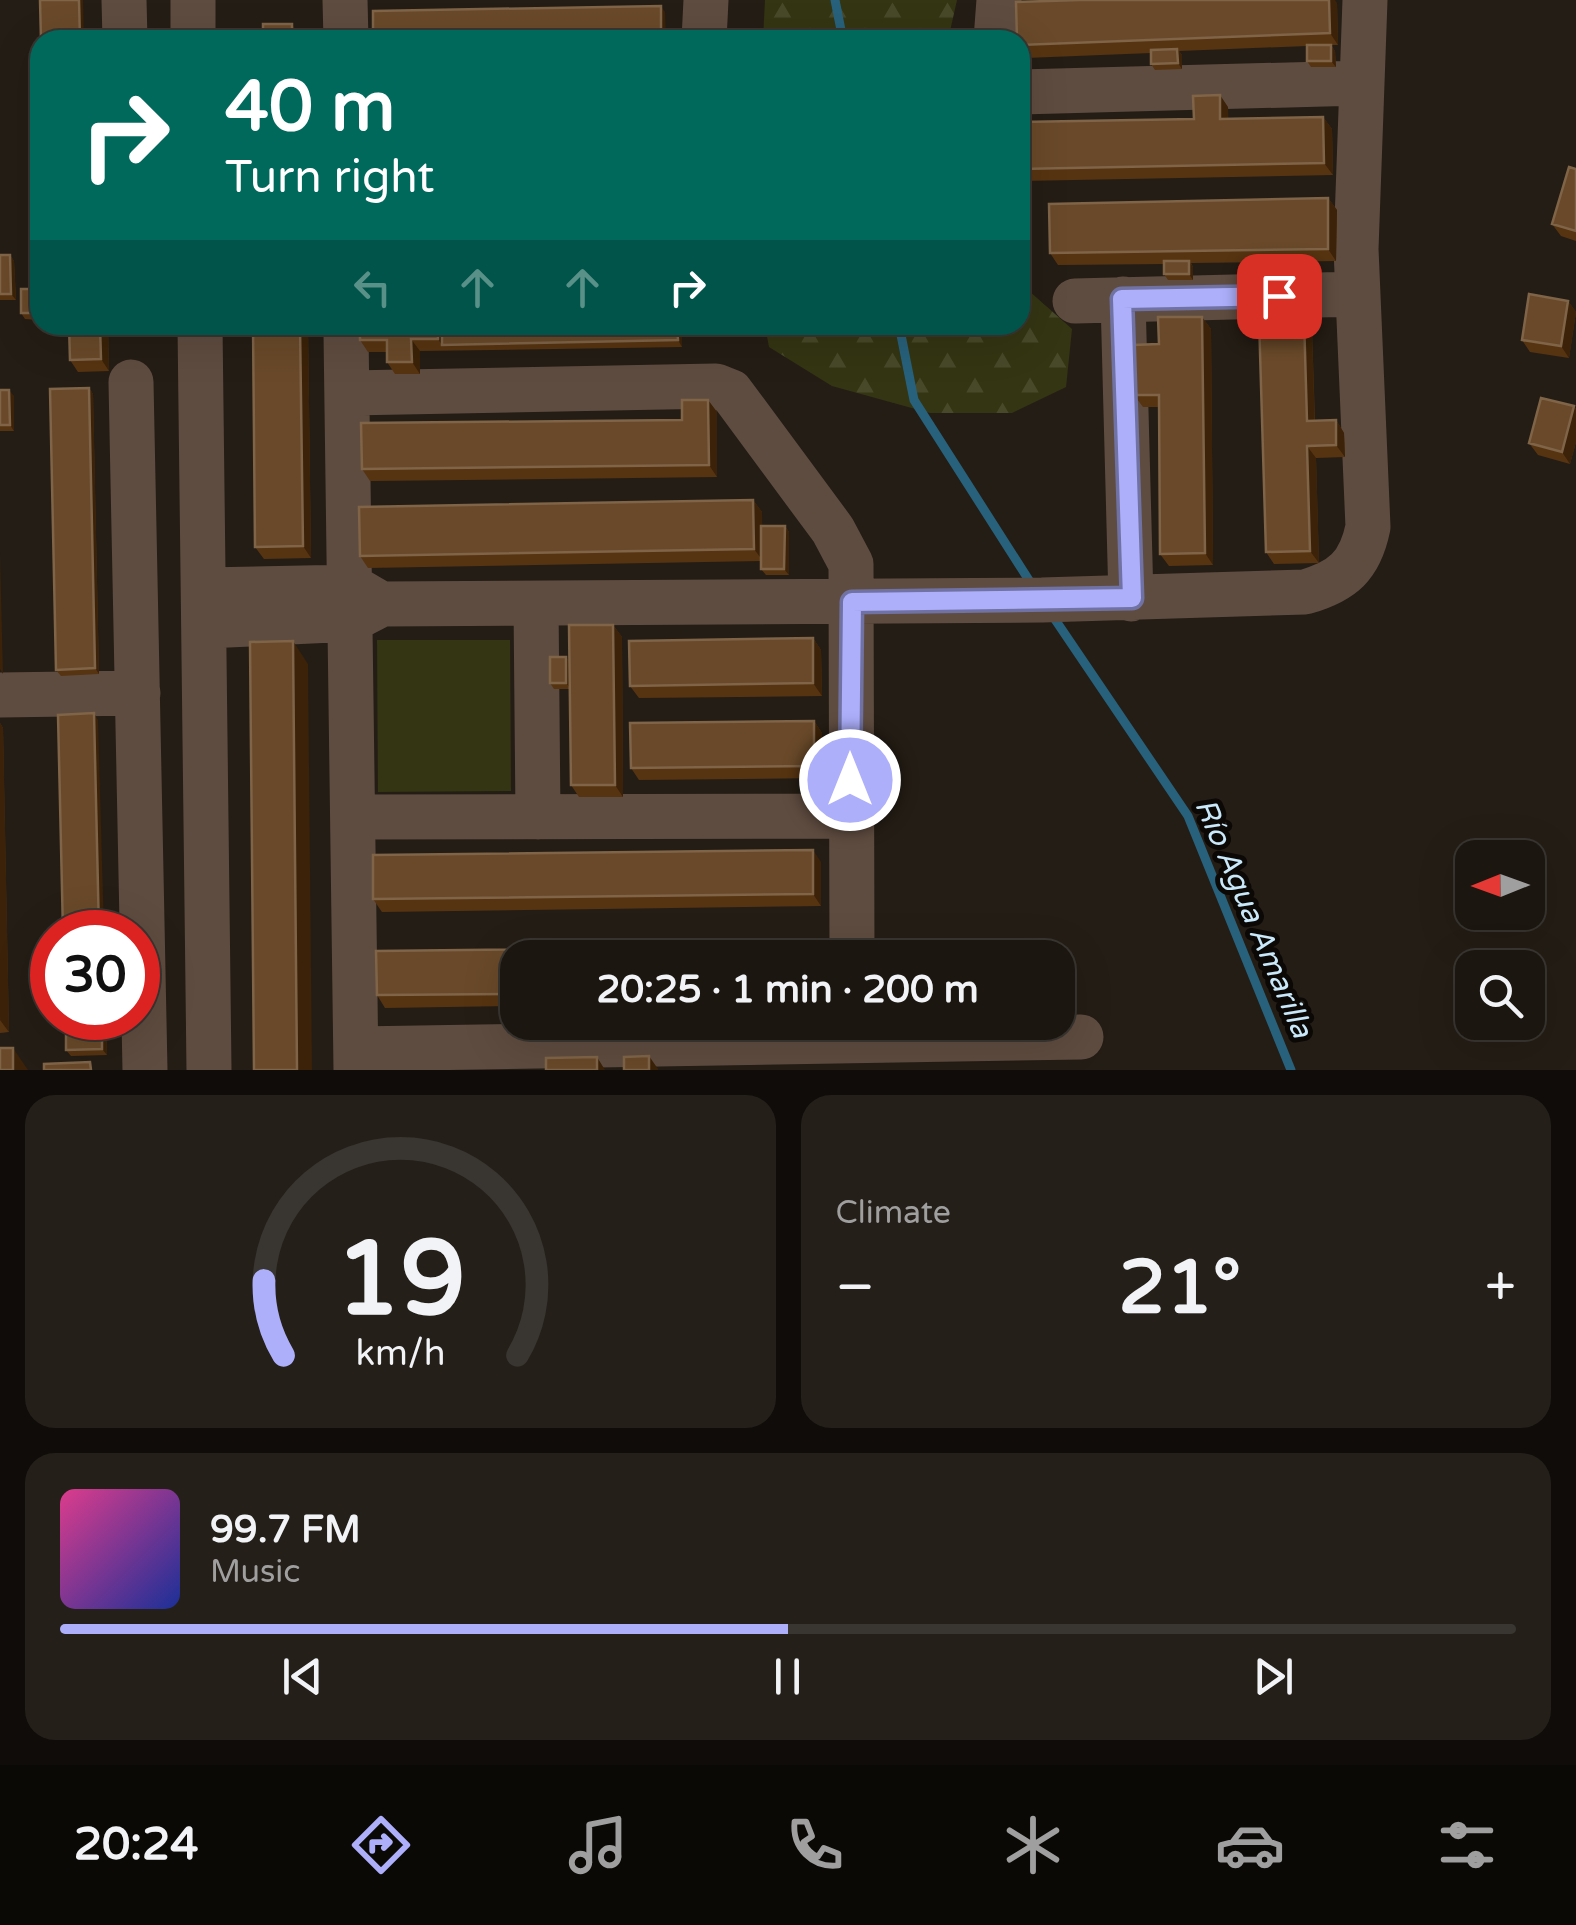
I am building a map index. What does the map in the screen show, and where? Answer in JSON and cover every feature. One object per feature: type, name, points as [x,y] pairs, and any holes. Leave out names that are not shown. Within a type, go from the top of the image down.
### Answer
[{"type":"street","points":[[124,0],[125,30]]},
{"type":"street","points":[[192,0],[194,30]]},
{"type":"street","points":[[345,0],[346,30]]},
{"type":"street","points":[[704,30],[706,0]]},
{"type":"street","points":[[997,30],[999,0]]},
{"type":"street","points":[[206,608],[362,603],[1132,598],[1306,592],[1331,585],[1351,572],[1364,550],[1368,527],[1357,294],[1365,0]]},
{"type":"street","points":[[1030,92],[1361,83]]},
{"type":"street","points":[[1075,301],[1357,294]]},
{"type":"street","points":[[1122,299],[1132,598]]},
{"type":"street","points":[[200,335],[210,1070]]},
{"type":"street","points":[[346,335],[362,603],[354,817],[356,1059],[682,1040]]},
{"type":"street","points":[[131,382],[145,1070]]},
{"type":"street","points":[[349,392],[716,386],[731,392],[833,530],[851,564],[852,940]]},
{"type":"street","points":[[536,604],[538,817]]},
{"type":"street","points":[[0,695],[138,693]]},
{"type":"street","points":[[354,817],[850,816]]},
{"type":"street","points":[[1075,1038],[1081,1038]]},
{"type":"green space","points":[[765,0],[957,0],[950,30],[764,30]]},
{"type":"green space","points":[[1030,292],[1072,329],[1066,387],[1012,413],[930,413],[832,386],[769,347],[767,335],[1030,335]]},
{"type":"green space","points":[[377,640],[510,640],[511,791],[378,792]]},
{"type":"building","points":[[40,0],[79,0],[80,30],[41,30]]},
{"type":"building","points":[[1329,0],[1330,33],[1030,45],[1030,30],[1017,30],[1016,2]]},
{"type":"building","points":[[661,6],[661,30],[373,30],[373,11]]},
{"type":"building","points":[[263,24],[292,24],[292,30],[263,30]]},
{"type":"building","points":[[1307,45],[1331,45],[1331,61],[1307,61]]},
{"type":"building","points":[[1177,49],[1178,63],[1151,64],[1151,50]]},
{"type":"building","points":[[1220,95],[1220,119],[1323,117],[1324,163],[1030,169],[1030,122],[1194,119],[1193,96]]},
{"type":"building","points":[[1569,167],[1576,169],[1576,231],[1552,224]]},
{"type":"building","points":[[1328,198],[1328,249],[1050,253],[1049,204]]},
{"type":"building","points":[[0,255],[10,255],[11,294],[0,294]]},
{"type":"building","points":[[1164,261],[1189,261],[1189,274],[1164,274]]},
{"type":"building","points":[[21,289],[30,289],[30,313],[21,313]]},
{"type":"building","points":[[1529,294],[1568,301],[1561,346],[1522,340]]},
{"type":"building","points":[[1158,317],[1202,317],[1205,553],[1160,554],[1159,395],[1134,395],[1133,345],[1159,344]]},
{"type":"building","points":[[1259,318],[1304,318],[1307,421],[1336,420],[1336,445],[1307,446],[1310,551],[1266,552]]},
{"type":"building","points":[[69,335],[100,335],[101,359],[70,360]]},
{"type":"building","points":[[253,335],[300,335],[303,546],[255,547]]},
{"type":"building","points":[[360,335],[438,335],[438,339],[411,339],[412,362],[387,362],[387,340],[360,340]]},
{"type":"building","points":[[442,335],[678,335],[678,340],[442,345]]},
{"type":"building","points":[[89,388],[95,668],[56,670],[50,389]]},
{"type":"building","points":[[0,390],[9,390],[10,425],[0,425]]},
{"type":"building","points":[[1541,398],[1574,406],[1562,452],[1529,443]]},
{"type":"building","points":[[682,400],[708,400],[709,465],[362,469],[361,423],[682,420]]},
{"type":"building","points":[[753,500],[754,549],[360,556],[359,507]]},
{"type":"building","points":[[761,526],[785,526],[784,569],[761,569]]},
{"type":"building","points":[[569,625],[613,625],[615,785],[571,785]]},
{"type":"building","points":[[813,638],[813,683],[630,686],[629,641]]},
{"type":"building","points":[[293,641],[297,1070],[254,1070],[250,642]]},
{"type":"building","points":[[550,657],[566,657],[566,683],[550,683]]},
{"type":"building","points":[[94,713],[98,910],[62,910],[58,715]]},
{"type":"building","points":[[814,721],[814,766],[631,768],[630,723]]},
{"type":"building","points":[[813,850],[813,894],[373,899],[373,855]]},
{"type":"building","points":[[500,950],[500,994],[377,995],[376,951]]},
{"type":"building","points":[[66,1040],[102,1040],[102,1049],[66,1050]]},
{"type":"building","points":[[0,1048],[13,1048],[13,1070],[0,1070]]},
{"type":"building","points":[[649,1056],[649,1070],[624,1070],[624,1057]]},
{"type":"building","points":[[597,1057],[597,1070],[546,1070],[546,1058]]},
{"type":"building","points":[[90,1062],[91,1070],[44,1070],[44,1064]]},
{"type":"waterway","name":"Río Agua Amarilla","points":[[835,0],[841,30]]},
{"type":"waterway","name":"Río Agua Amarilla","points":[[901,335],[914,400],[1032,585]]},
{"type":"waterway","name":"Río Agua Amarilla","points":[[1052,615],[1188,816],[1291,1070]]},
{"type":"route","points":[[850,780],[852,602],[1132,598],[1122,299],[1279,296]]}]
